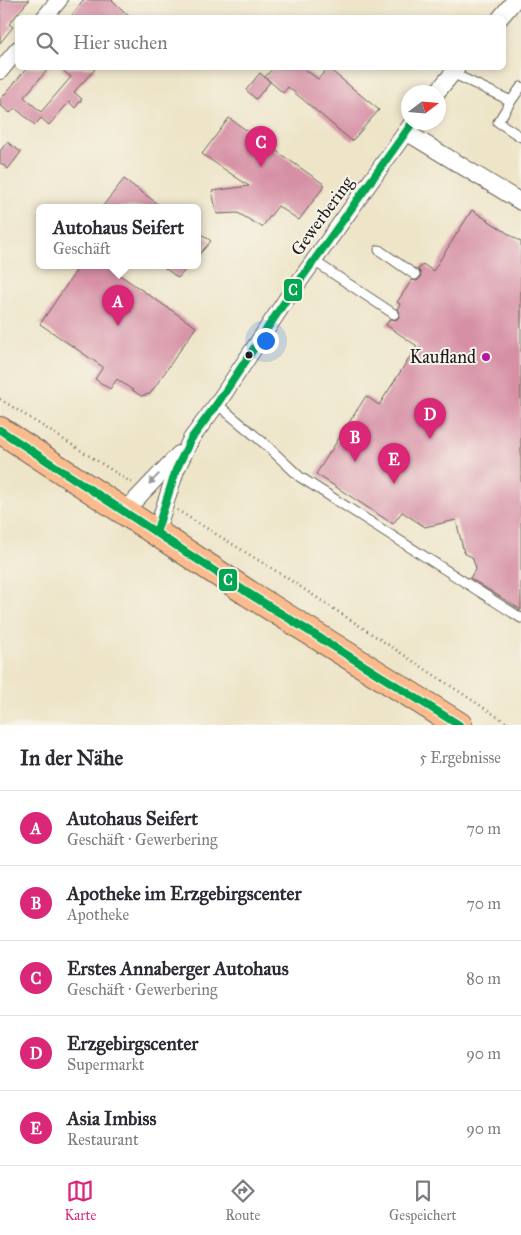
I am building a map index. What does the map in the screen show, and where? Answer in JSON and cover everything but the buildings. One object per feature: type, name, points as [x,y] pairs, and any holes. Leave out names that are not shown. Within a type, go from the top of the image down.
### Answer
[{"type":"main road","points":[[0,430],[156,533],[459,725]]},
{"type":"street","points":[[46,15],[59,0]]},
{"type":"street","points":[[502,15],[515,0]]},
{"type":"street","points":[[2,65],[15,53]]},
{"type":"street","points":[[442,85],[454,70]]},
{"type":"street","name":"Gewerbering","points":[[124,512],[186,447],[288,297],[408,130]]},
{"type":"street","name":"Gewerbering","points":[[414,130],[521,202]]},
{"type":"street","name":"Gewerbering","points":[[156,533],[165,502],[186,447]]},
{"type":"lane","points":[[454,70],[512,101]]},
{"type":"lane","points":[[521,87],[498,122],[521,137]]},
{"type":"lane","points":[[379,250],[415,275]]},
{"type":"lane","points":[[314,261],[394,314]]},
{"type":"lane","points":[[217,404],[265,444],[300,477],[521,618]]},
{"type":"path","points":[[0,400],[144,489]]},
{"type":"path","points":[[165,502],[284,576],[510,725]]},
{"type":"transit line","name":"C","points":[[156,533],[176,470],[191,439],[217,404],[288,297],[407,130]]},
{"type":"transit line","name":"C","points":[[0,430],[248,593],[459,725]]},
{"type":"place","name":"Erstes Annaberger Autohaus","points":[[261,167]]},
{"type":"place","name":"Autohaus Seifert","points":[[118,326]]},
{"type":"place","name":"Kaufland","points":[[486,357]]},
{"type":"place","name":"Erzgebirgscenter","points":[[430,439]]},
{"type":"place","name":"Apotheke im Erzgebirgscenter","points":[[355,462]]},
{"type":"place","name":"Asia Imbiss","points":[[394,484]]}]
